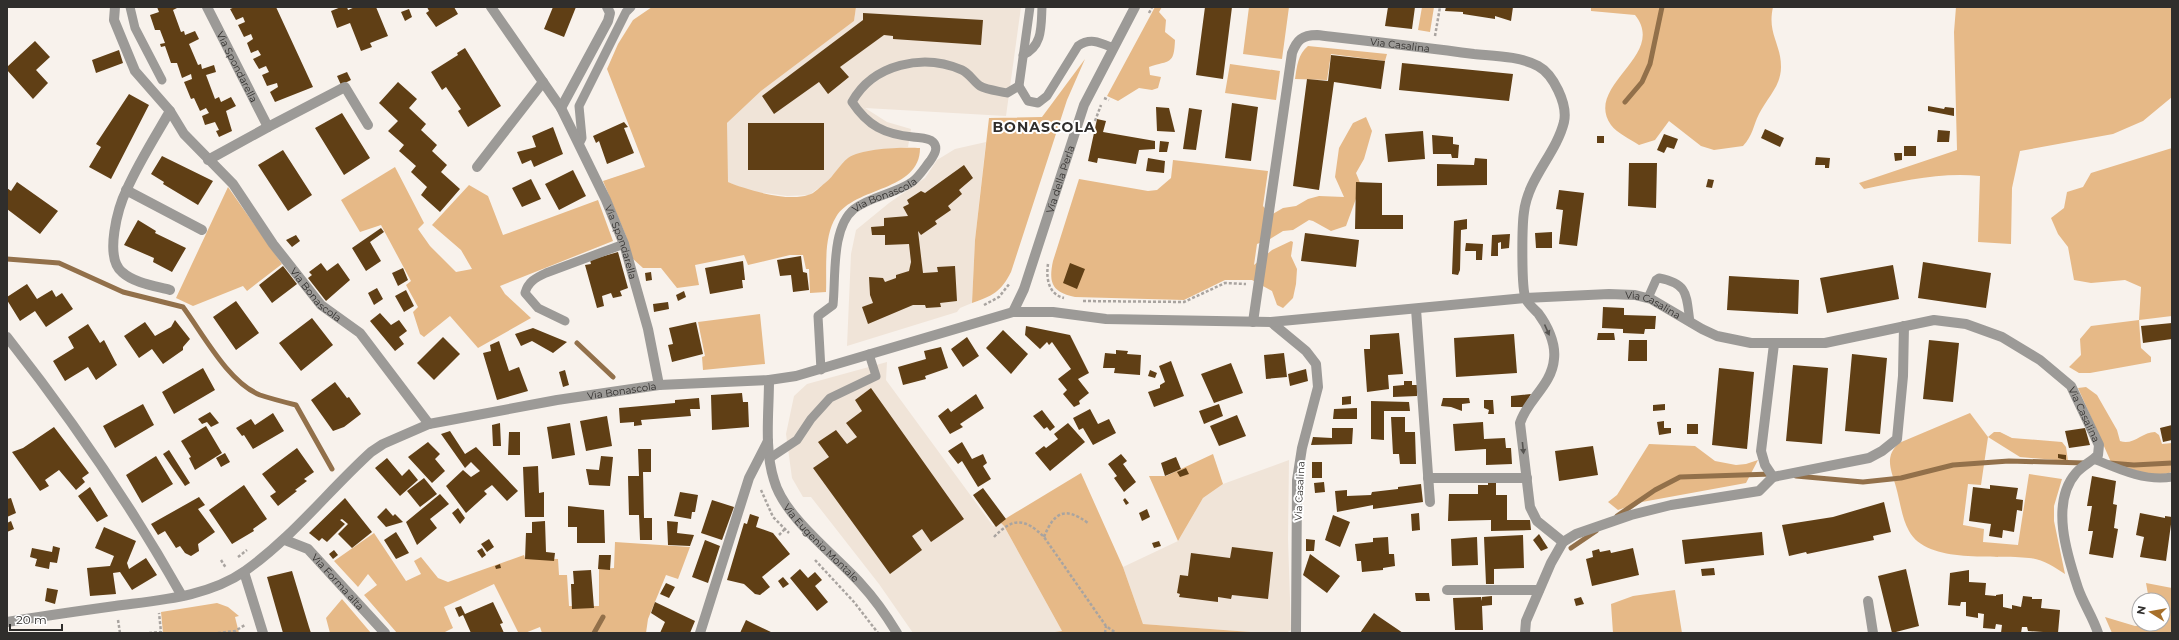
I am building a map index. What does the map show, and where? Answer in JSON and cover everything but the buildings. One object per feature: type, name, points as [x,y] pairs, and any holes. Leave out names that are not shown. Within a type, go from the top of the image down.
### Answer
[{"type":"street","name":"Via Bonascola","points":[[115,7],[114,20],[135,71],[170,111],[184,134],[233,184],[273,244],[321,305],[366,340],[429,424]]},
{"type":"street","name":"Via Spondarella","points":[[207,7],[268,127]]},
{"type":"street","name":"Via Spondarella","points":[[491,7],[561,108],[606,200],[624,244],[648,329],[659,385]]},
{"type":"street","points":[[561,108],[608,20],[610,13],[607,7]]},
{"type":"street","name":"Via della Perla","points":[[1013,312],[1024,289],[1084,105],[1136,7]]},
{"type":"street","name":"Via Casalina","points":[[1253,322],[1292,52],[1296,42],[1307,35],[1434,48],[1526,60],[1546,71],[1561,93],[1564,121],[1530,187],[1524,212],[1525,298]]},
{"type":"street","points":[[477,167],[543,82]]},
{"type":"street","points":[[208,160],[345,87],[368,125]]},
{"type":"street","points":[[170,111],[126,190],[113,233],[114,260],[122,272],[142,282],[170,290]]},
{"type":"street","points":[[126,190],[202,230]]},
{"type":"street","name":"Via Casalina","points":[[1013,312],[1053,312],[1106,319],[1271,322],[1525,298],[1609,294],[1635,295],[1648,298],[1717,336],[1751,343],[1774,344],[1825,342],[1934,320],[1966,324],[2002,337],[2040,360],[2071,386],[2099,445],[2098,455],[2076,472],[2070,482],[2062,510],[2063,530],[2078,589],[2098,633]]},
{"type":"street","points":[[1525,298],[1545,325],[1553,343],[1555,357],[1552,373],[1523,413],[1520,424],[1530,507],[1538,521],[1563,542]]},
{"type":"street","points":[[1416,309],[1430,502]]},
{"type":"street","name":"Via Bonascola","points":[[7,622],[158,601],[182,596],[224,582],[244,572],[285,540],[371,452],[383,444],[429,424],[557,400],[659,385],[727,380],[769,380],[796,376],[1013,312]]},
{"type":"street","name":"Via Casalina","points":[[1271,322],[1306,351],[1316,364],[1318,387],[1302,448],[1298,480],[1296,633]]},
{"type":"street","points":[[1525,633],[1526,621],[1539,590],[1563,542],[1576,534],[1631,514],[1671,505],[1759,491],[1773,477],[1869,458],[1882,451],[1897,439],[1903,376],[1904,326]]},
{"type":"street","points":[[7,337],[50,392],[137,522],[182,596]]},
{"type":"street","points":[[1773,477],[1765,464],[1762,451],[1774,344]]},
{"type":"street","points":[[700,633],[749,478],[768,442],[769,380]]},
{"type":"street","name":"Via Eugenio Montale","points":[[768,442],[774,479],[780,496],[794,516],[862,584],[884,610],[897,633]]},
{"type":"street","points":[[1428,478],[1527,478]]},
{"type":"street","name":"Via Forma alta","points":[[285,540],[308,549],[385,633]]},
{"type":"street","points":[[244,572],[263,633]]},
{"type":"street","points":[[1447,590],[1539,590]]},
{"type":"street","points":[[1868,601],[1874,633]]},
{"type":"lane","points":[[130,7],[135,28],[162,80]]},
{"type":"lane","points":[[579,144],[582,138],[579,106],[626,12],[631,7]]},
{"type":"lane","points":[[1030,7],[1019,86],[1028,101],[1038,103],[1047,96],[1078,46],[1084,42],[1096,41],[1113,48]]},
{"type":"lane","points":[[1023,55],[1033,51],[1039,40],[1042,7]]},
{"type":"lane","name":"Via Bonascola","points":[[820,370],[818,316],[833,305],[840,229],[845,219],[855,209],[913,182],[936,150],[934,143],[929,139],[902,136],[870,125],[859,113],[852,102],[858,90],[891,67],[915,62],[950,66],[964,70],[981,86],[1007,93],[1019,86]]},
{"type":"lane","points":[[565,321],[538,308],[525,293],[527,285],[534,279],[546,273],[624,244]]},
{"type":"lane","points":[[1648,298],[1656,280],[1659,278],[1675,282],[1682,287],[1687,294],[1690,322]]},
{"type":"lane","points":[[770,458],[796,440],[811,419],[830,398],[876,376],[870,354]]},
{"type":"lane","points":[[2094,459],[2116,468],[2149,478],[2172,477]]},
{"type":"path","points":[[1434,48],[1440,7]]},
{"type":"path","points":[[1104,98],[1109,100]]},
{"type":"path","points":[[1093,126],[1096,119]]},
{"type":"path","points":[[1048,261],[1046,274],[1050,288],[1059,297],[1066,299]]},
{"type":"path","points":[[980,307],[999,297],[1012,279]]},
{"type":"path","points":[[1082,301],[1184,302],[1225,283],[1252,284]]},
{"type":"path","points":[[1044,537],[1049,524],[1058,515],[1068,512],[1078,515],[1088,523]]},
{"type":"path","points":[[994,537],[1004,526],[1018,521],[1032,525],[1044,537],[1106,626],[1116,633]]},
{"type":"path","points":[[779,535],[785,529]]},
{"type":"path","points":[[149,633],[161,632],[159,611]]},
{"type":"path","points":[[218,633],[234,631],[245,625]]},
{"type":"path","points":[[1105,633],[1106,626]]},
{"type":"shaded area","points":[[652,7],[856,7],[854,21],[761,91],[727,123],[728,182],[756,191],[779,196],[800,197],[813,193],[828,180],[848,158],[854,155],[873,150],[920,148],[917,162],[910,173],[898,181],[857,199],[845,207],[836,217],[829,234],[827,244],[826,292],[810,293],[809,269],[806,269],[803,255],[790,255],[748,265],[744,255],[695,265],[699,285],[677,288],[661,268],[643,268],[632,258],[626,236],[603,181],[645,167],[607,69],[618,44],[633,20]]},
{"type":"shaded area","points":[[856,7],[1021,7],[1006,116],[865,108],[887,122],[911,129],[908,147],[864,152],[849,158],[827,182],[809,195],[787,196],[750,191],[727,182],[727,123],[761,91],[854,21]]},
{"type":"shaded area","points":[[1155,7],[1162,7],[1159,12],[1166,20],[1165,32],[1175,40],[1172,58],[1166,62],[1149,67],[1150,75],[1161,77],[1158,88],[1152,90],[1139,88],[1118,101],[1107,96]]},
{"type":"shaded area","points":[[1249,7],[1289,7],[1282,59],[1243,54]]},
{"type":"shaded area","points":[[1422,7],[1434,7],[1430,32],[1418,30]]},
{"type":"shaded area","points":[[1591,7],[1773,7],[1773,32],[1779,51],[1781,67],[1779,80],[1759,114],[1751,134],[1743,146],[1714,150],[1701,146],[1669,121],[1655,140],[1639,145],[1614,128],[1611,125],[1605,110],[1608,97],[1615,83],[1635,57],[1641,44],[1642,30],[1635,15],[1591,11]]},
{"type":"shaded area","points":[[1956,7],[2172,7],[2172,97],[2143,121],[2113,134],[2020,151],[2012,188],[2011,244],[1978,242],[1980,176],[1936,176],[1907,180],[1864,189],[1859,183],[1957,150],[1954,32]]},
{"type":"shaded area","points":[[1308,46],[1387,54],[1385,61],[1331,54],[1327,80],[1295,79],[1300,57]]},
{"type":"shaded area","points":[[1085,59],[1067,100],[1011,272],[1000,289],[985,298],[972,303],[975,240],[989,118],[1042,117]]},
{"type":"shaded area","points":[[1230,64],[1280,71],[1276,100],[1225,93]]},
{"type":"shaded area","points":[[1366,117],[1372,131],[1364,159],[1356,173],[1361,185],[1346,226],[1331,231],[1309,220],[1293,230],[1283,231],[1270,239],[1257,244],[1254,265],[1272,250],[1291,241],[1293,242],[1291,256],[1297,269],[1296,284],[1293,298],[1283,308],[1277,305],[1272,291],[1252,280],[1225,280],[1184,300],[1075,297],[1062,292],[1054,286],[1051,276],[1053,261],[1079,179],[1148,191],[1157,190],[1171,178],[1173,160],[1268,171],[1263,206],[1271,215],[1283,208],[1296,206],[1308,199],[1319,196],[1344,197],[1335,177],[1339,148],[1353,123]]},
{"type":"shaded area","points":[[986,142],[975,240],[972,303],[960,308],[957,312],[847,346],[851,254],[856,230],[889,203],[925,178],[937,160],[955,149]]},
{"type":"shaded area","points":[[2172,148],[2172,316],[2139,320],[2141,287],[2125,280],[2091,283],[2074,280],[2068,247],[2058,234],[2051,218],[2064,208],[2067,192],[2083,187],[2091,173]]},
{"type":"shaded area","points":[[395,167],[424,223],[418,229],[430,246],[456,272],[472,269],[461,250],[432,225],[469,185],[488,196],[503,235],[598,200],[613,241],[500,286],[505,294],[531,318],[478,348],[450,316],[424,337],[420,334],[413,312],[418,307],[406,285],[411,281],[381,225],[360,232],[341,200]]},
{"type":"shaded area","points":[[228,187],[282,264],[247,291],[243,286],[193,306],[176,298]]},
{"type":"shaded area","points":[[760,314],[765,364],[703,370],[702,357],[705,356],[698,322]]},
{"type":"shaded area","points":[[2139,320],[2141,348],[2151,357],[2151,362],[2090,373],[2079,373],[2069,367],[2081,355],[2080,339],[2091,326]]},
{"type":"shaded area","points":[[887,362],[886,380],[993,526],[1000,522],[1004,526],[1062,631],[1048,633],[913,633],[879,584],[811,497],[803,497],[792,478],[786,434],[794,396],[807,384]]},
{"type":"shaded area","points":[[2086,387],[2097,395],[2117,430],[2120,441],[2129,442],[2146,434],[2155,432],[2159,435],[2162,444],[2172,443],[2172,472],[2157,474],[2141,472],[2111,462],[2078,388]]},
{"type":"shaded area","points":[[1970,413],[1988,437],[1981,485],[1968,484],[1963,525],[1984,529],[1983,542],[2018,545],[2029,474],[2062,479],[2054,506],[2054,521],[2065,574],[2048,564],[2034,559],[1964,556],[1931,549],[1918,542],[1909,531],[1903,515],[1890,464],[1890,458],[1894,448],[1899,443]]},
{"type":"shaded area","points":[[1994,432],[2000,432],[2012,438],[2062,442],[2066,447],[2068,461],[2020,457],[1988,437]]},
{"type":"shaded area","points":[[1649,444],[1695,446],[1715,461],[1736,465],[1746,464],[1758,460],[1746,483],[1642,502],[1618,510],[1608,502],[1617,495]]},
{"type":"shaded area","points":[[1213,454],[1223,484],[1203,498],[1178,541],[1149,476],[1166,476]]},
{"type":"shaded area","points":[[1289,460],[1288,539],[1291,630],[1286,633],[1264,633],[1143,624],[1123,567],[1178,541],[1203,498],[1223,484]]},
{"type":"shaded area","points":[[1081,473],[1123,567],[1143,624],[1264,633],[1048,633],[1062,631],[1004,526],[1000,522]]},
{"type":"shaded area","points":[[374,533],[406,581],[421,574],[414,561],[421,557],[438,578],[448,582],[524,555],[525,558],[558,559],[559,575],[567,575],[569,606],[599,606],[599,569],[614,568],[615,542],[690,547],[678,579],[666,575],[648,619],[646,633],[542,633],[540,627],[525,633],[516,633],[518,632],[494,584],[444,607],[453,628],[443,633],[397,633],[364,595],[377,585],[368,574],[358,587],[334,561]]},
{"type":"shaded area","points":[[2146,583],[2172,588],[2172,633],[2112,633],[2105,617],[2131,625],[2131,632],[2171,632],[2171,592],[2148,592]]},
{"type":"shaded area","points":[[1675,590],[1682,633],[1613,633],[1611,604],[1633,596]]},
{"type":"shaded area","points":[[342,599],[371,633],[330,633],[326,618]]},
{"type":"shaded area","points":[[217,603],[228,607],[239,616],[235,617],[239,633],[163,633],[161,612]]},
{"type":"waterway","points":[[1625,102],[1642,82],[1650,64],[1662,7]]},
{"type":"waterway","points":[[7,259],[59,263],[123,292],[183,307],[217,356],[237,380],[248,389],[260,395],[296,405],[332,469]]},
{"type":"waterway","points":[[577,343],[613,377]]},
{"type":"waterway","points":[[1796,476],[1863,482],[1901,478],[1953,465],[2009,461],[2085,463]]},
{"type":"waterway","points":[[2109,463],[2134,465],[2172,463]]},
{"type":"waterway","points":[[1617,516],[1655,490],[1680,477],[1772,474]]},
{"type":"waterway","points":[[1571,548],[1596,531]]},
{"type":"waterway","points":[[594,633],[603,617]]},
{"type":"district","name":"BONASCOLA","points":[[1044,127]]}]
